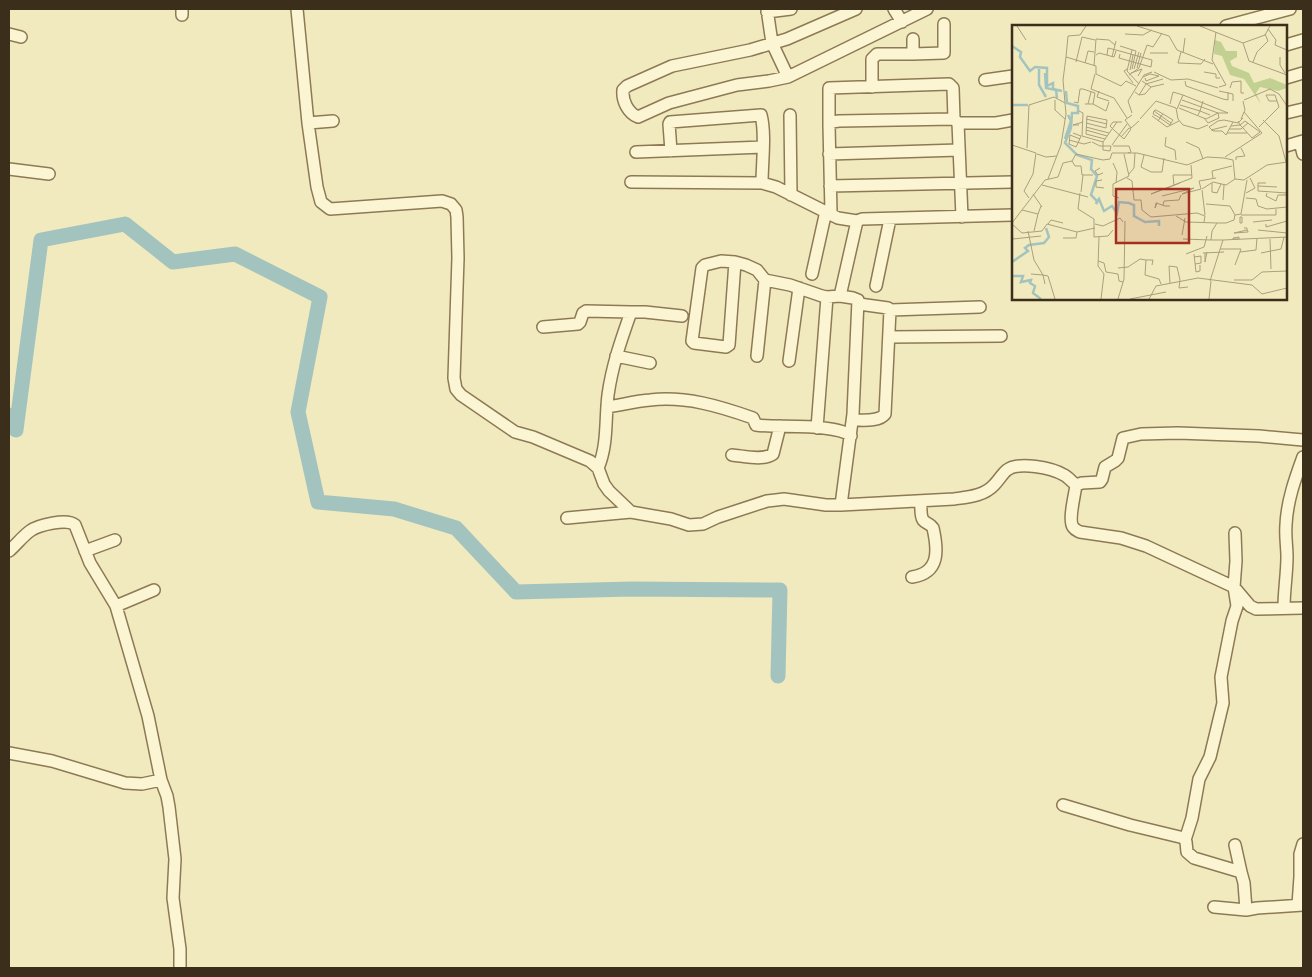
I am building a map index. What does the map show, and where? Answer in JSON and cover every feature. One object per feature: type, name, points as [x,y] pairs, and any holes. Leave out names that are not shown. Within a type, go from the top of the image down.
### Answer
[{"type":"street","points":[[297,9],[308,123],[318,194],[321,202],[330,209],[442,201],[451,204],[456,210],[458,258],[454,378],[456,389],[461,395],[515,432],[533,437],[590,462],[598,468],[604,484],[612,495],[630,512]]},
{"type":"street","points":[[788,77],[772,44],[767,11],[791,9]]},
{"type":"street","points":[[856,9],[772,44],[672,66],[627,86],[623,90],[624,100],[629,110],[638,117],[669,104],[737,86],[769,82],[788,77],[927,9]]},
{"type":"street","points":[[894,9],[902,22]]},
{"type":"street","points":[[1231,25],[1270,17],[1290,9]]},
{"type":"street","points":[[872,86],[872,59],[877,54],[944,53],[944,24]]},
{"type":"street","points":[[9,34],[21,37]]},
{"type":"street","points":[[913,39],[913,54]]},
{"type":"street","points":[[1287,45],[1303,40]]},
{"type":"street","points":[[1287,78],[1303,73]]},
{"type":"street","points":[[985,80],[1012,76]]},
{"type":"street","points":[[812,274],[828,212],[830,186],[828,88],[949,84],[954,88],[962,216]]},
{"type":"street","points":[[1287,113],[1303,109]]},
{"type":"street","points":[[671,151],[668,124],[670,122],[759,114],[762,120],[762,183]]},
{"type":"street","points":[[790,115],[791,195]]},
{"type":"street","points":[[828,125],[839,121],[956,121],[996,124],[1012,120]]},
{"type":"street","points":[[308,123],[333,121]]},
{"type":"street","points":[[1287,146],[1301,141],[1303,154]]},
{"type":"street","points":[[636,152],[763,147]]},
{"type":"street","points":[[829,154],[959,150]]},
{"type":"street","points":[[9,168],[49,174]]},
{"type":"street","points":[[631,182],[762,183],[838,218],[857,221],[862,219],[1012,215]]},
{"type":"street","points":[[830,186],[1012,182]]},
{"type":"street","points":[[876,286],[890,219]]},
{"type":"street","points":[[840,296],[857,221]]},
{"type":"street","points":[[735,262],[729,345],[721,347],[694,343],[692,341],[702,268],[705,265],[721,261],[735,262],[756,270],[765,280],[828,297],[840,296],[858,300],[853,420],[840,505]]},
{"type":"street","points":[[757,356],[765,280]]},
{"type":"street","points":[[789,361],[798,288]]},
{"type":"street","points":[[817,428],[828,297]]},
{"type":"street","points":[[859,304],[888,308],[890,310],[980,307]]},
{"type":"street","points":[[853,420],[877,419],[882,418],[885,414],[890,310]]},
{"type":"street","points":[[542,327],[578,324],[583,313],[586,311],[645,312],[682,316]]},
{"type":"street","points":[[598,468],[602,459],[608,396],[616,356],[631,312]]},
{"type":"street","points":[[889,337],[1001,336]]},
{"type":"street","points":[[616,356],[650,363]]},
{"type":"street","points":[[607,407],[650,400],[674,399],[695,401],[725,408],[753,418],[756,425],[839,430],[847,432],[851,436]]},
{"type":"street","points":[[732,455],[762,458],[771,456],[780,426]]},
{"type":"street","points":[[1076,485],[1100,482],[1104,467],[1118,458],[1123,438],[1141,434],[1178,432],[1241,434],[1303,440]]},
{"type":"street","points":[[1284,607],[1287,514],[1303,457]]},
{"type":"street","points":[[567,518],[630,512],[696,525],[767,501],[784,499],[840,505],[954,499],[983,493],[995,484],[1006,470],[1016,466],[1055,471],[1067,476],[1076,485]]},
{"type":"street","points":[[1076,485],[1071,519],[1075,530],[1135,542],[1234,587],[1253,608],[1303,608]]},
{"type":"street","points":[[912,577],[926,574],[935,562],[933,528],[932,525],[921,517],[921,501]]},
{"type":"street","points":[[9,551],[31,530],[37,527],[66,521],[72,523],[75,526],[90,563],[116,606],[148,716],[161,780],[169,807],[175,859],[173,898],[180,949],[180,968]]},
{"type":"street","points":[[1235,533],[1236,561],[1234,587],[1237,606],[1221,677],[1222,703],[1212,750],[1208,763],[1199,779],[1192,818],[1185,840],[1187,852],[1194,858],[1241,872]]},
{"type":"street","points":[[85,551],[115,540]]},
{"type":"street","points":[[116,606],[154,590]]},
{"type":"street","points":[[9,753],[52,761],[125,782],[142,784],[161,780]]},
{"type":"street","points":[[1064,805],[1130,826],[1179,836],[1185,840]]},
{"type":"street","points":[[1214,907],[1246,910],[1301,905],[1300,854],[1303,844]]},
{"type":"street","points":[[1236,845],[1244,883],[1246,910]]},
{"type":"waterway","points":[[9,415],[16,430],[41,240],[125,224],[173,262],[235,254],[320,297],[298,412],[318,502],[394,509],[456,528],[516,592],[631,589],[780,590],[778,676]]}]
